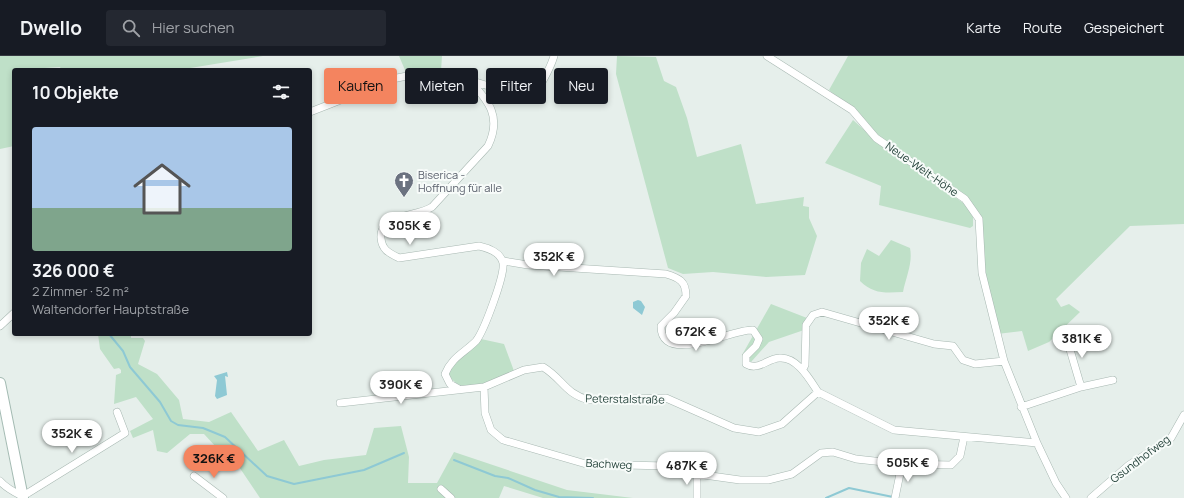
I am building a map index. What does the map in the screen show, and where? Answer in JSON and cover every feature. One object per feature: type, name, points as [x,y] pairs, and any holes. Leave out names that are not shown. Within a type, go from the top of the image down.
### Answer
[{"type":"main road","points":[[0,383],[23,497]]},
{"type":"street","points":[[478,83],[524,97],[530,97],[550,67],[554,56]]},
{"type":"street","name":"Neue-Welt-Höhe","points":[[770,56],[852,110],[876,138],[965,199],[979,219],[982,273],[1004,361],[1021,407],[1037,442]]},
{"type":"street","points":[[312,111],[405,76]]},
{"type":"street","points":[[478,89],[486,97],[491,107],[494,124],[493,136],[488,146],[432,207],[425,212],[393,219],[385,224],[381,234],[381,240],[388,253],[399,258],[479,246],[487,247],[495,252],[503,261],[528,266],[666,274],[679,278],[684,284],[686,296],[674,313],[661,326],[663,335],[674,345],[709,341],[753,330],[759,338],[756,346],[746,356],[746,364],[754,367],[778,358],[783,358],[803,369],[818,392],[894,430],[1037,442],[1056,483],[1066,498]]},
{"type":"street","points":[[459,389],[450,384],[445,374],[449,364],[476,340],[489,315],[502,271],[503,261]]},
{"type":"street","points":[[803,369],[805,365],[806,325],[813,315],[822,312],[934,344],[953,346],[963,360],[975,364],[1004,361]]},
{"type":"street","points":[[3,324],[12,315]]},
{"type":"street","points":[[1066,336],[1081,387]]},
{"type":"street","name":"Peterstalstraße","points":[[459,389],[484,387],[524,370],[543,367],[552,372],[570,393],[580,398],[589,400],[666,398],[734,428],[759,432],[782,424],[818,392]]},
{"type":"street","points":[[1021,407],[1081,387],[1113,380]]},
{"type":"street","name":"Bachweg","points":[[484,387],[485,413],[491,430],[503,440],[586,464],[666,466],[697,474],[740,480],[768,480],[792,474],[821,453],[833,452],[856,459],[902,464],[951,466],[960,456],[964,437]]},
{"type":"street","points":[[340,402],[459,389]]},
{"type":"street","points":[[0,480],[3,488],[23,497],[125,433],[117,412]]},
{"type":"street","name":"Gsundhofweg","points":[[1091,498],[1129,465],[1171,438],[1184,415]]},
{"type":"street","points":[[895,498],[902,464]]},
{"type":"street","points":[[697,474],[697,498]]},
{"type":"street","points":[[194,476],[223,498]]},
{"type":"street","points":[[440,489],[451,498]]},
{"type":"green space","points":[[0,56],[263,56],[190,68],[12,68],[12,146],[0,149]]},
{"type":"green space","points":[[399,56],[442,56],[441,68],[405,68],[405,70]]},
{"type":"green space","points":[[617,56],[656,57],[664,81],[676,87],[687,118],[697,157],[741,144],[756,204],[804,197],[803,206],[809,207],[809,218],[817,236],[805,275],[766,277],[713,272],[683,274],[668,268],[616,74]]},
{"type":"green space","points":[[848,56],[1184,56],[1184,224],[1130,226],[1056,299],[1061,307],[1069,304],[1080,312],[1049,342],[1028,351],[1022,331],[997,334],[982,273],[979,219],[965,199],[876,138],[852,110],[829,90]]},
{"type":"green space","points":[[853,120],[878,142],[966,205],[973,217],[973,226],[970,228],[879,205],[881,186],[825,163]]},
{"type":"green space","points":[[891,240],[910,248],[911,259],[903,292],[880,292],[870,288],[860,281],[861,263],[867,249],[879,256]]},
{"type":"green space","points":[[771,304],[807,318],[804,330],[769,342],[751,362],[742,355]]},
{"type":"green space","points":[[98,336],[131,336],[131,338],[143,338],[145,341],[138,364],[157,374],[179,400],[183,419],[209,422],[231,412],[258,451],[284,440],[299,466],[324,460],[366,455],[374,428],[401,426],[409,457],[408,483],[437,483],[454,452],[567,490],[633,498],[543,498],[504,486],[499,498],[260,498],[231,455],[214,461],[210,455],[216,447],[204,434],[190,434],[167,453],[157,451],[153,430],[133,438],[130,431],[153,419],[136,397],[114,404],[116,375],[121,373],[121,370],[119,368],[114,369],[100,349]]},
{"type":"green space","points":[[481,339],[504,344],[514,371],[479,385],[461,385],[454,381],[448,373],[450,367]]},
{"type":"water","points":[[638,300],[641,301],[645,307],[642,315],[633,308],[633,302]]},
{"type":"water","points":[[227,372],[228,377],[225,376],[227,395],[217,399],[215,396],[217,380],[214,376]]},
{"type":"waterway","points":[[111,336],[123,351],[130,367],[160,402],[171,421],[178,425],[203,428],[225,437],[267,476],[294,484],[364,470],[404,453]]},
{"type":"waterway","points":[[454,460],[495,476],[508,478],[535,490],[559,497],[593,498]]},
{"type":"waterway","points":[[826,498],[849,488],[893,497]]},
{"type":"place","name":"Biserica - Hoffnung für alle","points":[[404,198]]}]
